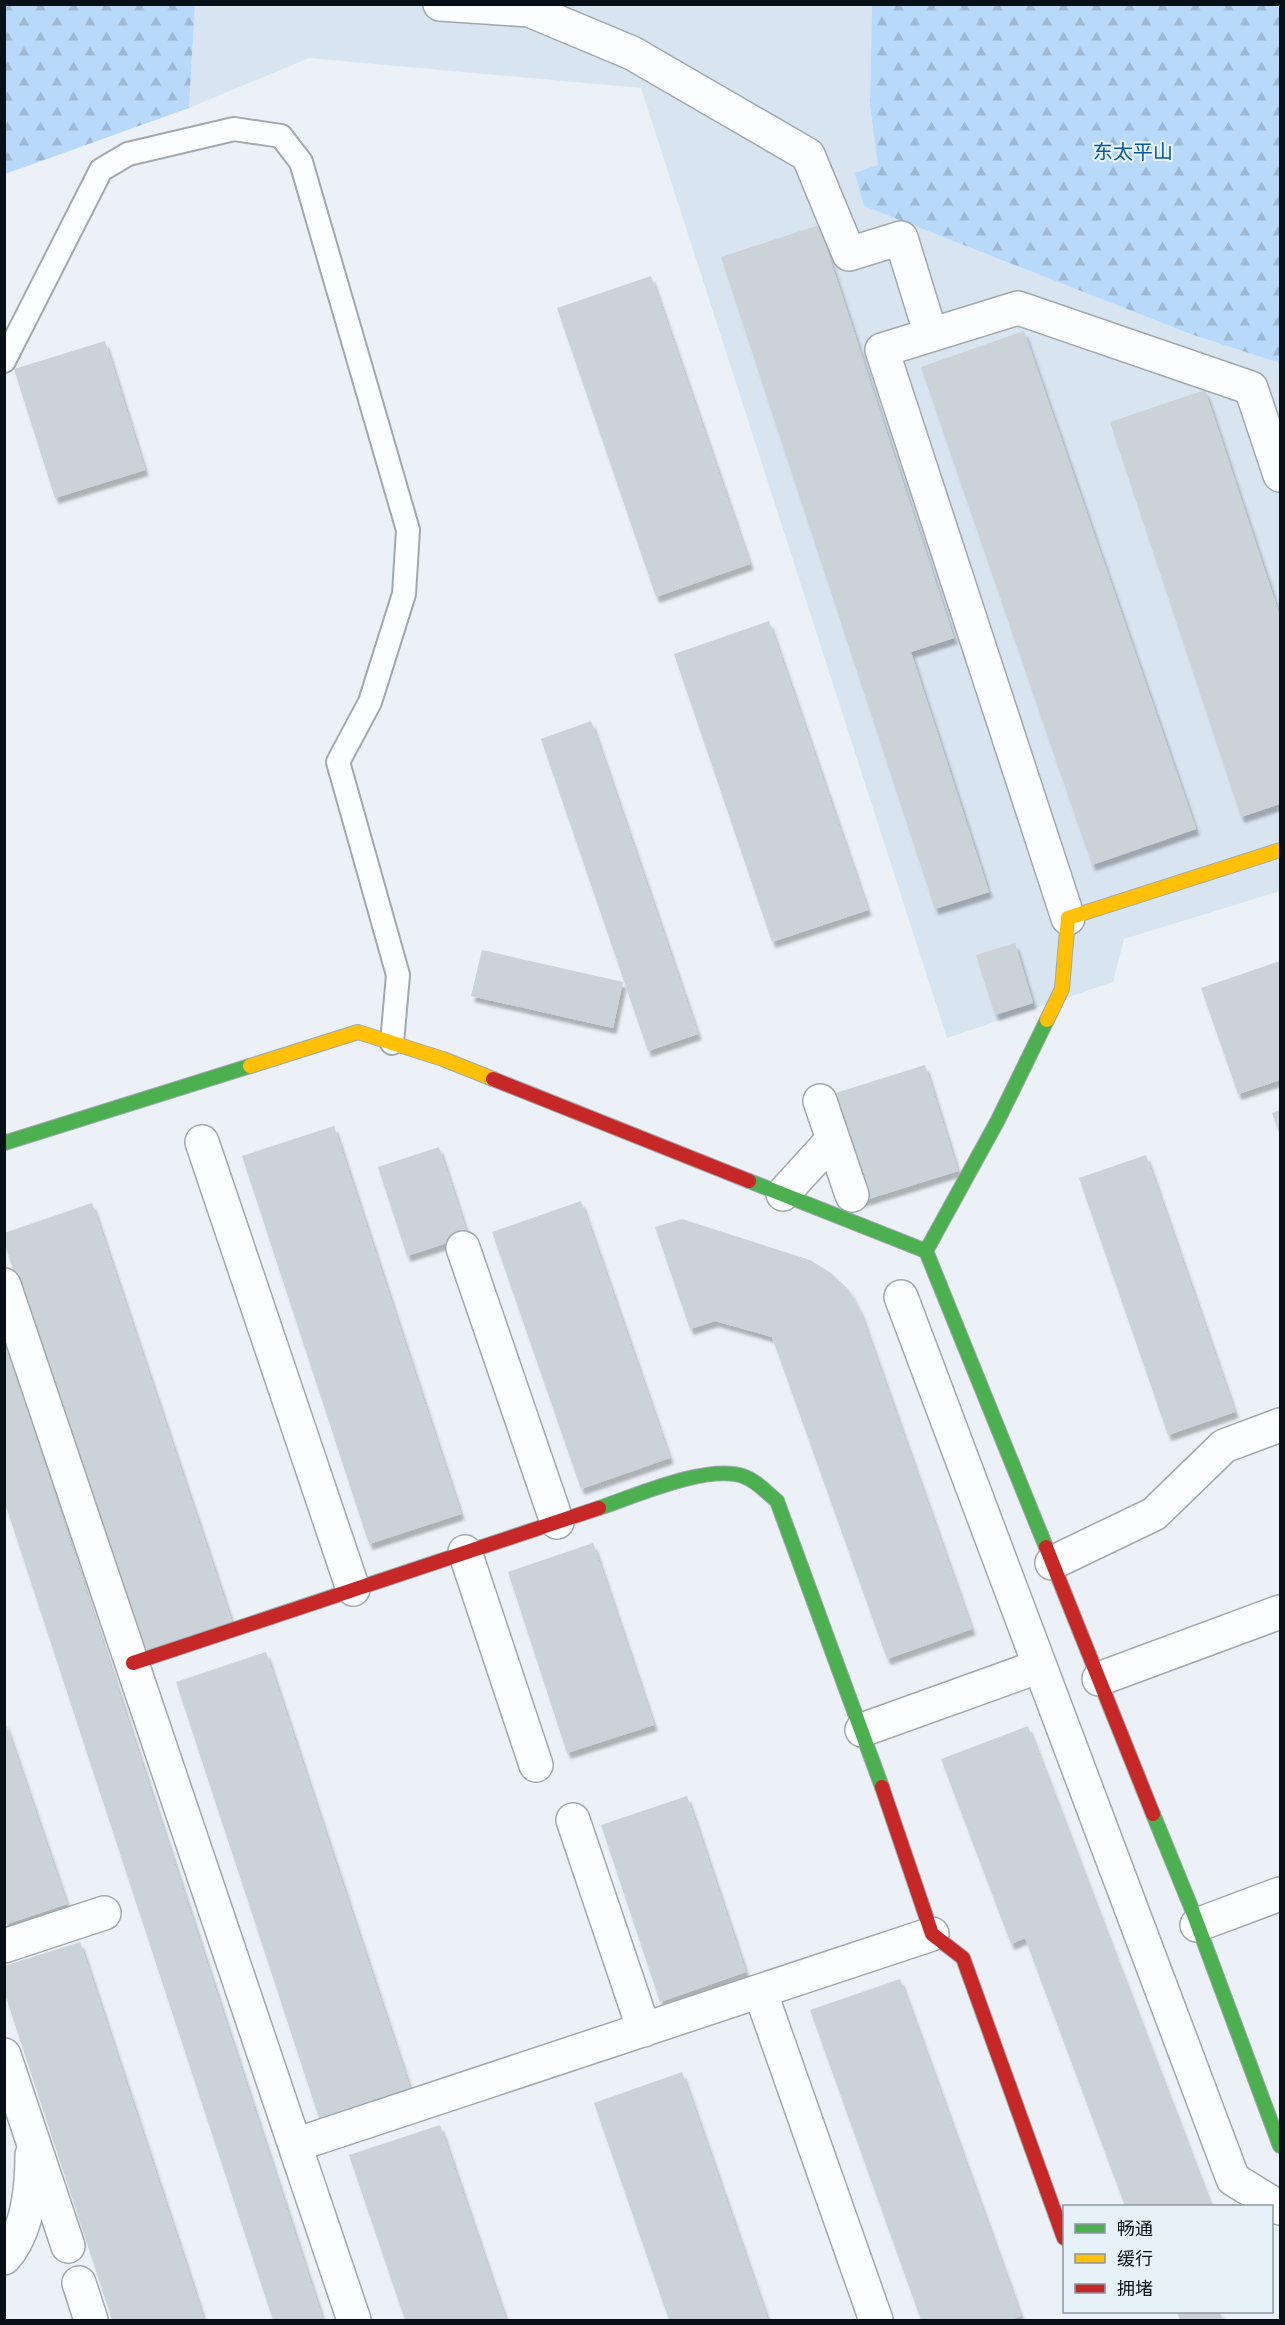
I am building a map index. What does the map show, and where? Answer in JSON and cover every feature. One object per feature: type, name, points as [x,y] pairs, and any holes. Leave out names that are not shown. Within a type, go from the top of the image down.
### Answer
[{"type":"street","points":[[440,4],[529,10],[632,52],[808,155],[849,254],[901,238],[931,334]]},
{"type":"street","points":[[927,1251],[998,1120],[1062,989],[1068,918],[882,350],[1018,308],[1251,388],[1281,475]]},
{"type":"street","points":[[1068,918],[1281,850]]},
{"type":"street","points":[[4,1143],[358,1032],[443,1059],[927,1251],[1197,1925],[1281,2146]]},
{"type":"street","points":[[820,1101],[852,1195]]},
{"type":"street","points":[[783,1194],[833,1139]]},
{"type":"street","points":[[202,1142],[353,1589]]},
{"type":"street","points":[[464,1248],[557,1521]]},
{"type":"street","points":[[4,1285],[354,2320]]},
{"type":"street","points":[[901,1297],[1233,2179],[1281,2208]]},
{"type":"street","points":[[1052,1563],[1154,1514],[1224,1446],[1281,1425]]},
{"type":"street","points":[[133,1663],[677,1482],[709,1473],[730,1472],[754,1481],[777,1501],[862,1730],[932,1934],[963,1958],[1063,2233]]},
{"type":"street","points":[[465,1552],[536,1765]]},
{"type":"street","points":[[1099,1679],[1281,1612]]},
{"type":"street","points":[[862,1730],[1040,1666]]},
{"type":"street","points":[[573,1820],[644,2030]]},
{"type":"street","points":[[1197,1925],[1281,1894]]},
{"type":"street","points":[[4,1946],[104,1913]]},
{"type":"street","points":[[295,2145],[932,1934]]},
{"type":"street","points":[[760,1991],[876,2320]]},
{"type":"street","points":[[4,2055],[68,2246]]},
{"type":"street","points":[[4,2258],[11,2252],[25,2218],[32,2179],[33,2140]]},
{"type":"street","points":[[79,2283],[92,2320]]},
{"type":"lane","points":[[4,361],[101,170],[128,154],[234,129],[281,136],[301,162],[408,530],[404,594],[370,702],[338,762],[398,975],[392,1042]]},
{"type":"shaded area","points":[[195,5],[872,5],[870,105],[878,165],[864,206],[1193,335],[1280,363],[1280,891],[1124,939],[1113,982],[947,1038],[641,88],[309,58],[189,108]]},
{"type":"green space","points":[[4,5],[195,5],[189,108],[5,174]]},
{"type":"green space","name":"东太平山","points":[[872,5],[1280,5],[1280,363],[1193,335],[864,206],[855,173],[878,165],[870,105]]},
{"type":"building","points":[[819,225],[954,638],[911,652],[989,892],[935,909],[721,257]]},
{"type":"building","points":[[651,276],[750,564],[656,597],[557,308]]},
{"type":"building","points":[[1024,331],[1196,829],[1092,865],[921,367]]},
{"type":"building","points":[[105,341],[145,470],[55,498],[14,369]]},
{"type":"building","points":[[1205,390],[1280,616],[1280,804],[1241,817],[1110,422]]},
{"type":"building","points":[[769,621],[868,910],[772,942],[674,654]]},
{"type":"building","points":[[591,721],[698,1034],[648,1051],[541,739]]},
{"type":"building","points":[[1015,943],[1033,1003],[995,1015],[976,955]]},
{"type":"building","points":[[482,950],[623,982],[613,1028],[471,996]]},
{"type":"building","points":[[1280,961],[1280,1080],[1238,1094],[1201,988]]},
{"type":"building","points":[[925,1065],[958,1171],[862,1201],[829,1095]]},
{"type":"building","points":[[1280,1110],[1280,1135],[1272,1113]]},
{"type":"building","points":[[334,1126],[461,1514],[369,1544],[242,1156]]},
{"type":"building","points":[[439,1147],[468,1236],[407,1256],[378,1167]]},
{"type":"building","points":[[1146,1155],[1235,1412],[1168,1435],[1079,1178]]},
{"type":"building","points":[[581,1201],[670,1458],[581,1489],[492,1232]]},
{"type":"building","points":[[92,1203],[232,1622],[142,1653],[4,1242],[4,1233]]},
{"type":"building","points":[[682,1219],[810,1260],[831,1273],[849,1290],[860,1311],[972,1629],[887,1659],[772,1337],[715,1321],[690,1329],[655,1227]]},
{"type":"building","points":[[4,1342],[323,2320],[273,2320],[4,1500]]},
{"type":"building","points":[[593,1543],[654,1725],[567,1753],[508,1572]]},
{"type":"building","points":[[266,1652],[411,2091],[320,2121],[176,1682]]},
{"type":"building","points":[[4,1719],[67,1904],[4,1925]]},
{"type":"building","points":[[1028,1726],[1211,2205],[1125,2205],[1025,1938],[1011,1944],[941,1759]]},
{"type":"building","points":[[687,1796],[746,1972],[660,2002],[601,1825]]},
{"type":"building","points":[[80,1942],[204,2320],[112,2320],[4,1991],[4,1966]]},
{"type":"building","points":[[900,1979],[1021,2316],[1010,2320],[921,2320],[810,2010]]},
{"type":"building","points":[[682,2072],[768,2320],[669,2320],[594,2103]]},
{"type":"building","points":[[440,2125],[506,2320],[405,2320],[349,2155]]},
{"type":"building","points":[[1177,2313],[1220,2313],[1223,2320],[1180,2320]]},
{"type":"traffic: fast","points":[[749,1181],[926,1251],[998,1120],[1047,1020]]},
{"type":"traffic: fast","points":[[4,1143],[250,1066]]},
{"type":"traffic: fast","points":[[926,1251],[1046,1547]]},
{"type":"traffic: fast","points":[[599,1508],[671,1483],[710,1474],[728,1473],[748,1478],[777,1501],[882,1787]]},
{"type":"traffic: fast","points":[[1153,1814],[1191,1907],[1280,2146]]},
{"type":"traffic: slow","points":[[1047,1020],[1062,989],[1068,918],[1280,850]]},
{"type":"traffic: slow","points":[[250,1066],[358,1032],[443,1059],[493,1079]]},
{"type":"traffic: jam","points":[[493,1079],[749,1181]]},
{"type":"traffic: jam","points":[[133,1663],[599,1508]]},
{"type":"traffic: jam","points":[[1046,1547],[1153,1814]]},
{"type":"traffic: jam","points":[[882,1787],[932,1934],[963,1958],[1063,2235]]}]
